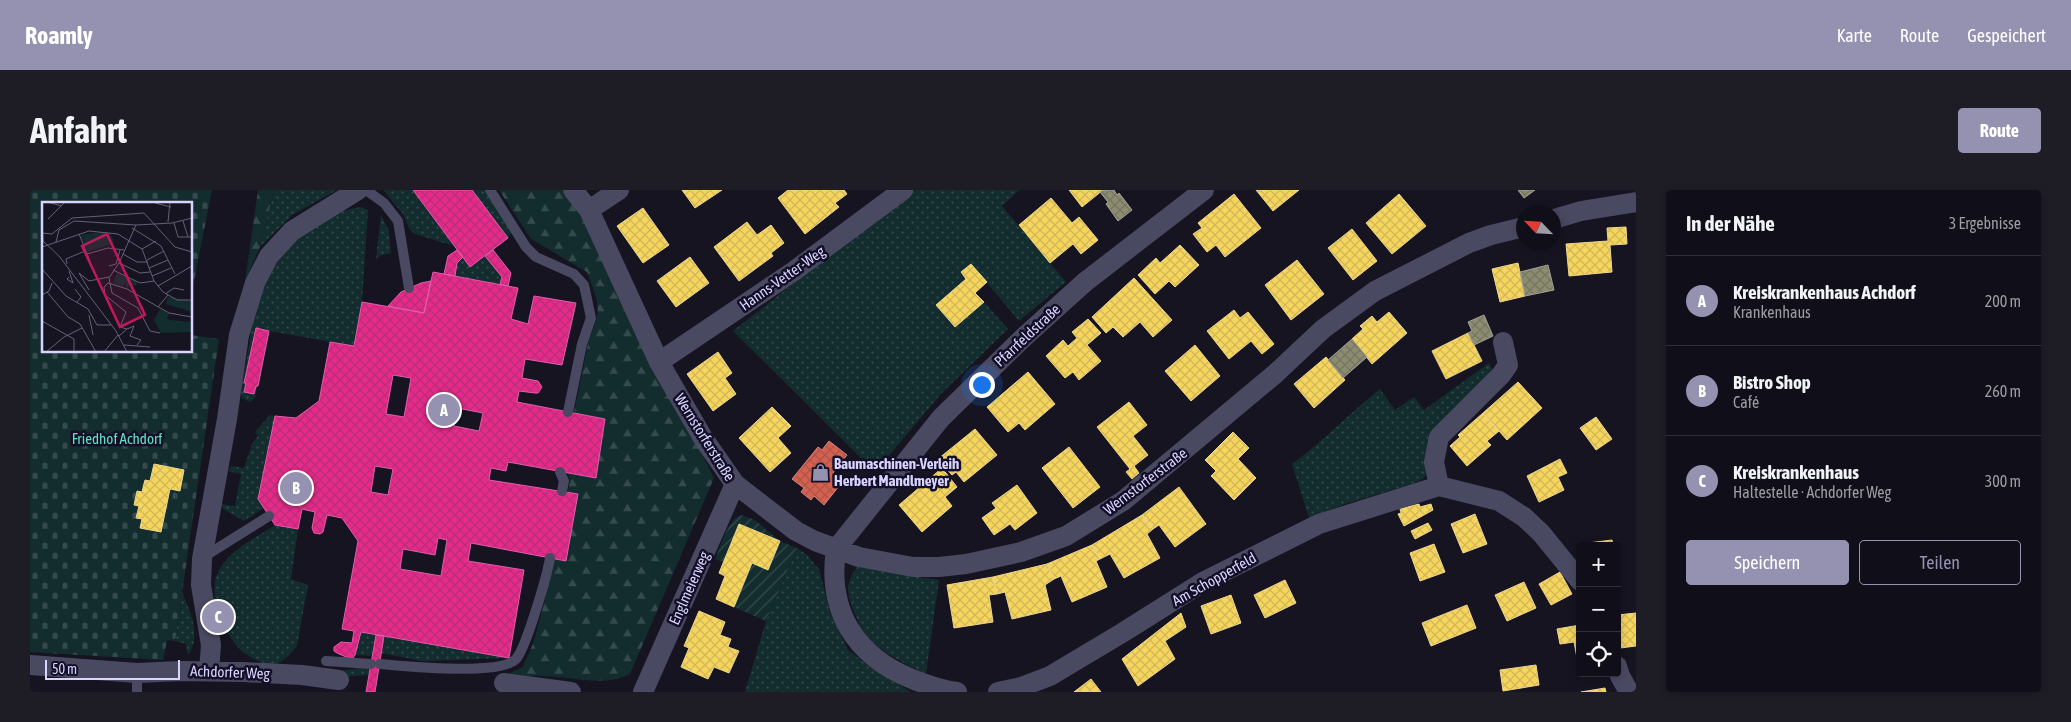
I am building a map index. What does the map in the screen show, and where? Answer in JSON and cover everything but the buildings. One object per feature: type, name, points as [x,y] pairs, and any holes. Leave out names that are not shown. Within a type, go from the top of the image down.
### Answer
[{"type":"street","points":[[209,670],[210,645],[202,585],[202,559],[227,419],[239,335],[255,283],[269,256],[292,231],[358,190]]},
{"type":"street","name":"Wernstorferstraße","points":[[573,190],[589,210],[659,362],[703,438],[735,484],[796,531],[859,557],[913,567],[966,564],[1021,552],[1066,536],[1124,501],[1275,374],[1323,330],[1375,291],[1469,243],[1516,229]]},
{"type":"street","points":[[589,210],[619,190]]},
{"type":"street","name":"Hanns-Vetter-Weg","points":[[659,362],[794,271],[903,190]]},
{"type":"street","name":"Pfarrfeldstraße","points":[[836,549],[941,418],[1024,337],[1085,282],[1204,190]]},
{"type":"street","points":[[1561,217],[1636,202]]},
{"type":"street","points":[[1503,342],[1508,365],[1501,375],[1438,438],[1434,462],[1439,486],[1499,501],[1524,517],[1541,533],[1576,576]]},
{"type":"street","name":"Englmeierweg","points":[[643,692],[735,484]]},
{"type":"street","name":"Am Schopperfeld","points":[[998,692],[1021,687],[1050,676],[1203,582],[1319,524],[1439,486]]},
{"type":"street","points":[[836,549],[834,565],[836,596],[845,624],[852,635],[865,650],[899,674],[946,691],[957,692]]},
{"type":"street","name":"Achdorfer Weg","points":[[30,665],[137,682],[209,670],[302,675],[339,680]]},
{"type":"street","points":[[1621,677],[1629,692]]},
{"type":"street","points":[[504,683],[571,692]]},
{"type":"lane","points":[[366,190],[384,202],[398,221],[409,288]]},
{"type":"lane","points":[[490,190],[526,247],[536,257],[574,274],[584,285],[590,318],[582,344],[568,412]]},
{"type":"lane","points":[[560,472],[564,481],[562,491]]},
{"type":"lane","points":[[202,559],[269,516]]},
{"type":"lane","points":[[326,661],[481,668],[511,663],[523,649],[550,558]]},
{"type":"green space","name":"Friedhof Achdorf","points":[[30,190],[212,190],[192,292],[192,202],[42,202],[42,352],[192,352],[192,335],[219,339],[175,641],[167,640],[163,660],[30,652]]},
{"type":"green space","points":[[258,190],[274,190],[260,247],[245,281]]},
{"type":"green space","points":[[274,190],[337,190],[292,215],[260,247]]},
{"type":"green space","points":[[383,190],[413,190],[454,246],[415,234],[410,230],[403,214]]},
{"type":"green space","points":[[472,190],[484,190],[513,229],[508,238]]},
{"type":"green space","points":[[499,190],[562,190],[577,207],[714,478],[630,674],[620,678],[598,681],[554,676],[496,679],[523,667],[534,641],[545,599],[570,481],[564,461],[589,339],[597,313],[596,298],[587,272],[531,239]]},
{"type":"green space","points":[[912,190],[1019,190],[1002,206],[1066,282],[1019,321],[971,264],[961,272],[966,279],[936,305],[984,302],[1008,329],[941,394],[875,472],[733,331]]},
{"type":"green space","points":[[361,207],[368,210],[362,302],[354,346],[269,331],[255,398],[250,402],[242,398],[240,390],[255,305],[275,266],[304,233],[321,221],[341,212]]},
{"type":"green space","points":[[381,215],[389,231],[391,253],[379,256],[376,259]]},
{"type":"green space","points":[[485,256],[502,277],[500,284],[455,276],[457,263],[463,257],[470,267]]},
{"type":"green space","points":[[1489,363],[1494,373],[1423,479],[1345,504],[1309,518],[1292,464],[1380,389],[1395,410],[1414,397],[1424,410]]},
{"type":"green space","points":[[270,415],[275,416],[258,499],[264,508],[244,521],[223,509],[221,504],[235,506],[241,474],[228,471],[231,466],[244,468],[252,444],[258,436],[255,432]]},
{"type":"green space","points":[[741,515],[755,520],[780,541],[740,524],[724,562],[715,559],[728,528]]},
{"type":"green space","points":[[275,525],[298,529],[291,579],[308,585],[297,646],[275,666],[251,658],[236,646],[219,615],[216,605],[215,585],[221,567],[232,554]]},
{"type":"green space","points":[[780,541],[797,548],[766,621],[734,607],[752,563],[768,570]]},
{"type":"green space","points":[[797,548],[807,555],[819,569],[830,612],[848,650],[869,666],[911,692],[745,692],[766,621]]},
{"type":"green space","points":[[870,566],[911,576],[939,580],[926,674],[883,650],[861,631],[850,600],[848,587],[852,574],[857,567]]},
{"type":"green space","points":[[182,592],[191,615],[194,632],[192,648],[188,655],[186,644],[175,641]]},
{"type":"green space","points":[[361,632],[376,635],[372,656],[355,655]]},
{"type":"green space","points":[[384,636],[509,658],[422,661],[381,653]]},
{"type":"green space","points":[[371,667],[369,675],[341,677],[336,671]]},
{"type":"place","name":"Kreiskrankenhaus Achdorf","points":[[444,410]]},
{"type":"place","name":"Baumaschinen-Verleih Herbert Mandlmeyer","points":[[820,472]]},
{"type":"place","name":"Bistro Shop","points":[[296,488]]},
{"type":"place","name":"Kreiskrankenhaus","points":[[218,617]]}]
